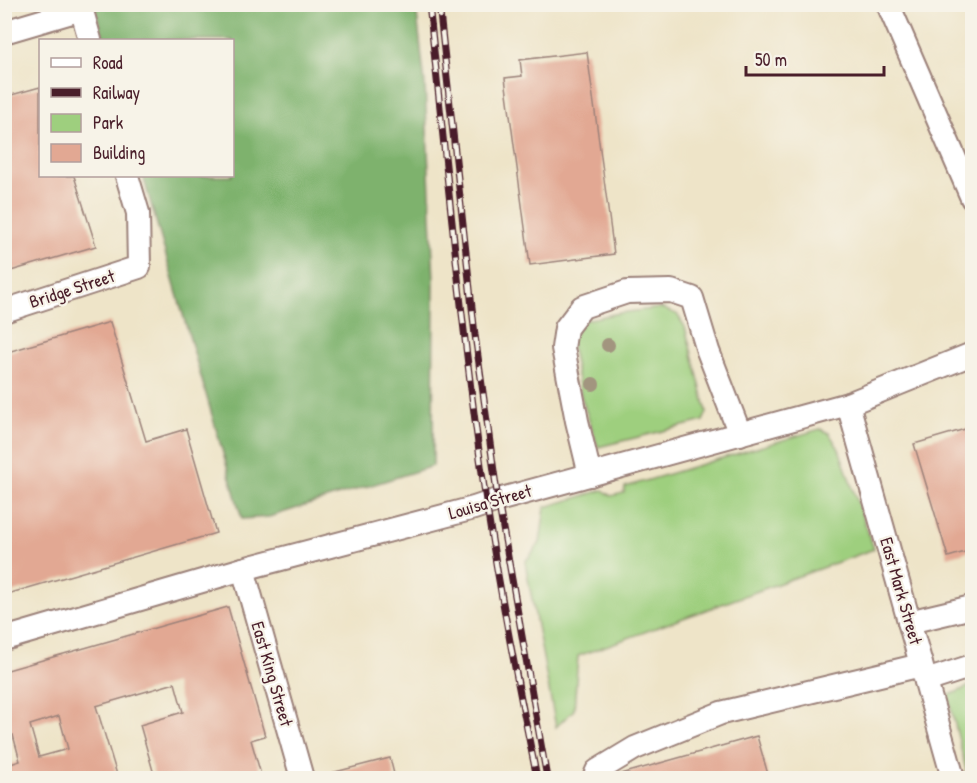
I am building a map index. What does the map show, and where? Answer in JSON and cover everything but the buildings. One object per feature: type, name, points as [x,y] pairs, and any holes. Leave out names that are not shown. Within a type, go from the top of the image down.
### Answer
[{"type":"street","points":[[888,4],[972,198]]},
{"type":"street","points":[[4,32],[81,7],[90,39]]},
{"type":"street","name":"Bridge Street","points":[[4,311],[139,267],[138,213],[127,177]]},
{"type":"street","points":[[590,475],[563,348],[566,328],[582,307],[627,292],[671,291],[692,298],[708,351],[740,434]]},
{"type":"street","name":"Louisa Street","points":[[4,639],[243,569],[474,508],[849,404],[972,354]]},
{"type":"street","name":"East Mark Street","points":[[849,404],[953,778]]},
{"type":"street","name":"East King Street","points":[[243,569],[302,778]]},
{"type":"street","points":[[909,622],[972,607]]},
{"type":"street","points":[[594,778],[597,771],[635,748],[722,713],[924,673],[972,666]]},
{"type":"green space","points":[[94,5],[416,5],[425,85],[434,281],[433,466],[269,517],[242,519],[143,177],[234,177],[234,39],[104,39]]},
{"type":"green space","points":[[661,308],[677,314],[685,327],[707,412],[703,421],[598,447],[581,396],[570,338],[585,320]]},
{"type":"green space","points":[[820,429],[829,433],[839,449],[874,549],[578,656],[574,710],[556,727],[525,562],[540,543],[545,507],[603,490],[611,496],[624,493],[625,487]]},
{"type":"green space","points":[[972,685],[972,778],[968,778],[948,696]]},
{"type":"waterway","points":[[967,4],[972,23]]},
{"type":"railway","points":[[429,4],[477,439],[497,571],[537,778]]},
{"type":"railway","points":[[439,4],[475,335],[498,500],[547,778]]}]
